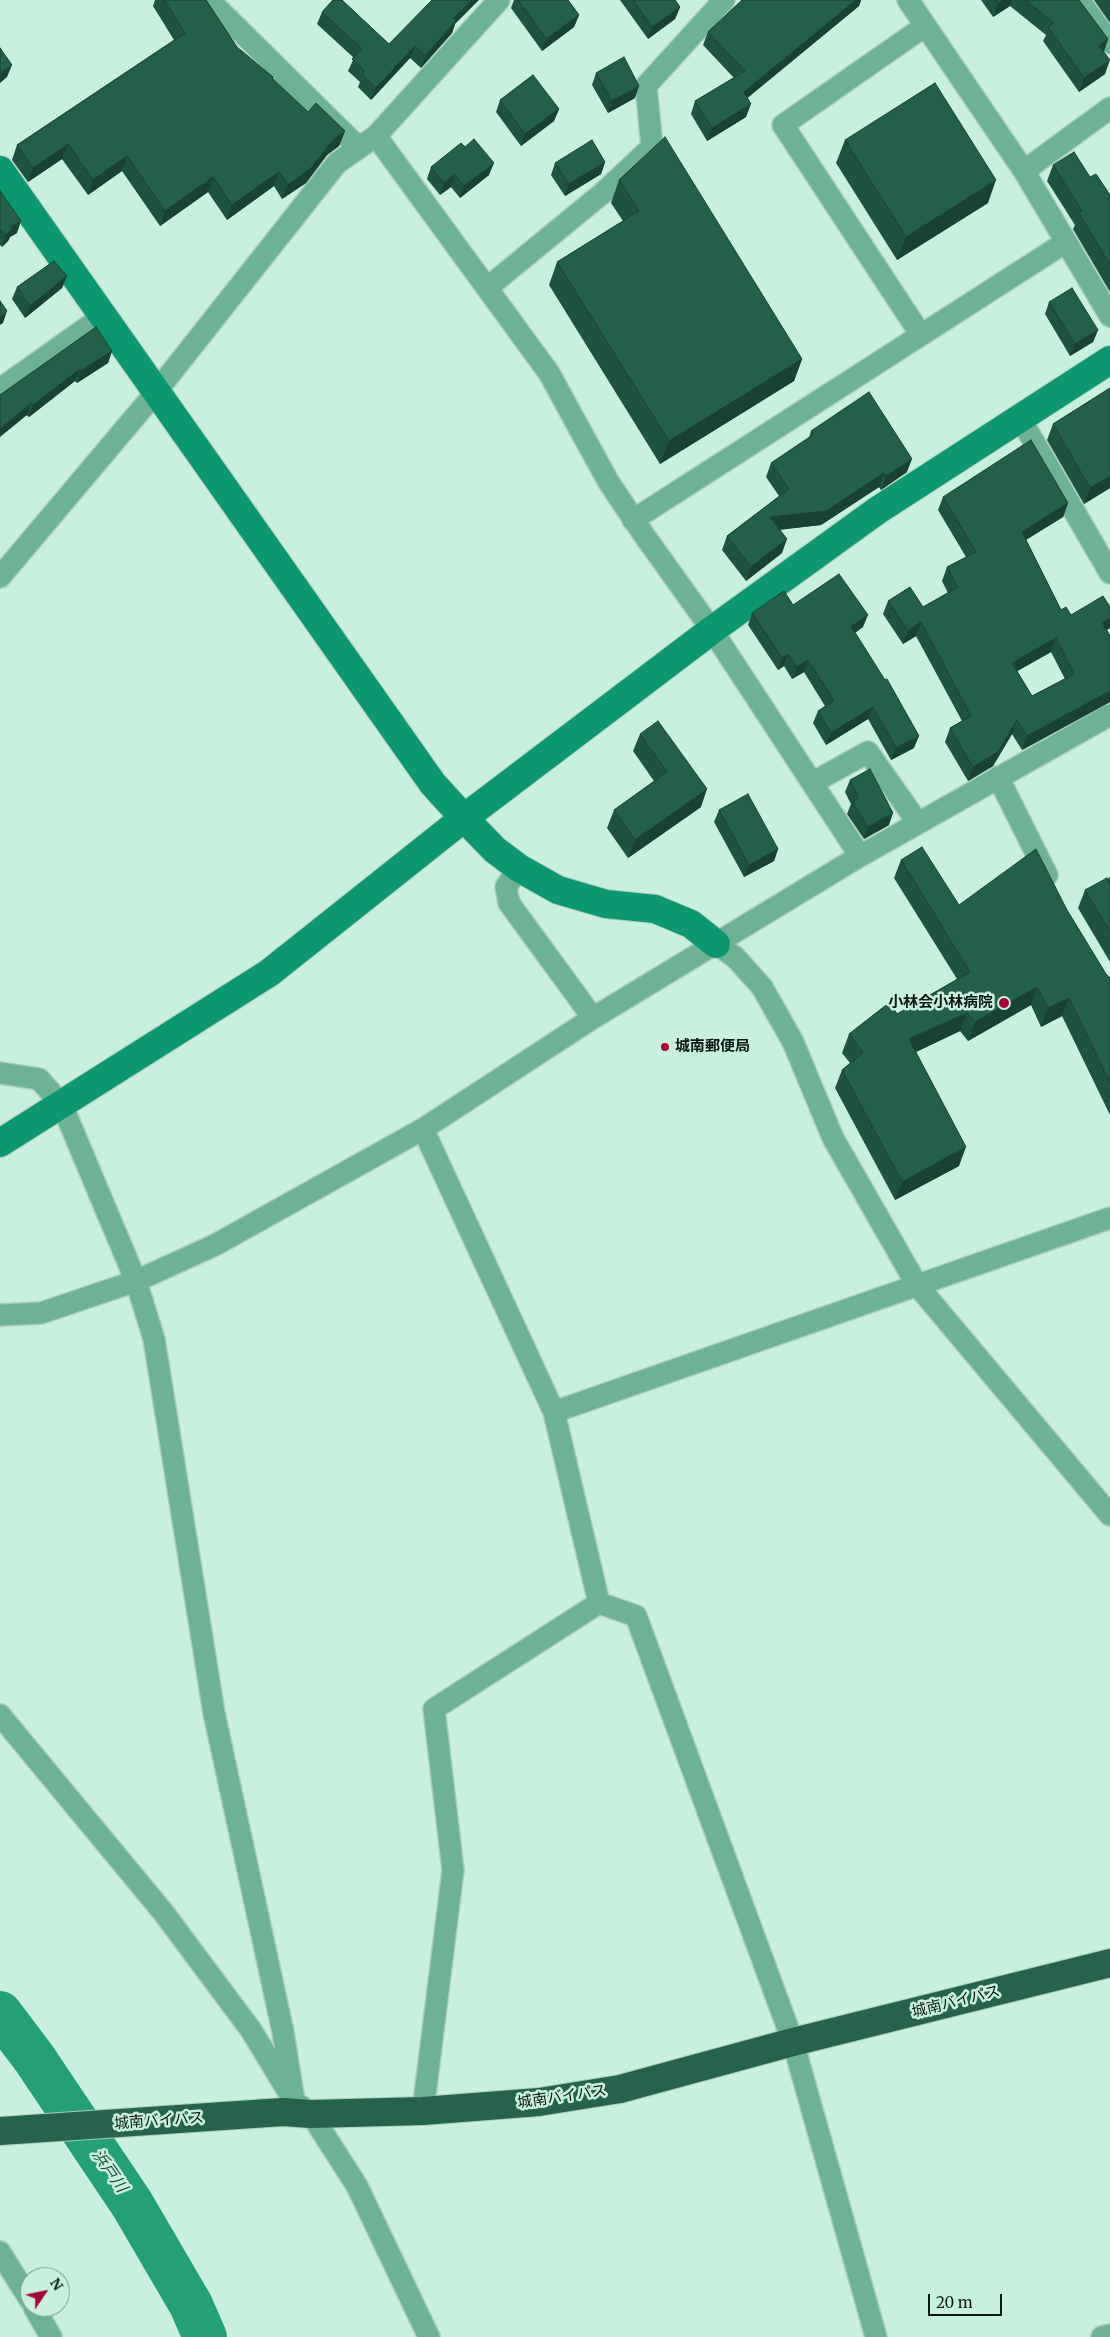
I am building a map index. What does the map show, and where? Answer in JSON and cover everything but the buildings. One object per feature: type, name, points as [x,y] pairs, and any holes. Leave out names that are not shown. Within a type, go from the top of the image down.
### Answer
[{"type":"highway","name":"城南バイパス","points":[[0,2131],[296,2109],[423,2112],[539,2102],[620,2089],[792,2042],[1110,1963]]},
{"type":"street","points":[[209,0],[367,142],[487,288],[549,373],[608,481],[633,520],[712,630],[860,856]]},
{"type":"street","points":[[0,577],[156,392],[337,163],[367,142],[499,0]]},
{"type":"street","points":[[487,288],[604,192],[652,147],[646,86],[724,0]]},
{"type":"street","points":[[908,0],[1024,171],[1110,316]]},
{"type":"street","points":[[1080,0],[1110,43]]},
{"type":"street","points":[[921,335],[783,125],[925,26]]},
{"type":"street","points":[[1024,171],[1110,108]]},
{"type":"street","points":[[0,170],[433,784],[464,818],[494,850],[519,868],[558,890],[606,904],[655,909],[691,924],[734,957],[762,986],[793,1042],[833,1138],[917,1285],[1110,1515]]},
{"type":"street","points":[[633,520],[1066,242]]},
{"type":"street","points":[[0,389],[103,316]]},
{"type":"street","points":[[0,1143],[269,973],[464,818],[712,630],[878,510],[1110,360]]},
{"type":"street","points":[[1020,418],[1110,573]]},
{"type":"street","points":[[0,1315],[41,1313],[136,1281],[215,1245],[423,1129],[593,1018],[860,856],[998,777],[1110,716]]},
{"type":"street","points":[[812,783],[868,752],[918,823]]},
{"type":"street","points":[[998,777],[1058,897]]},
{"type":"street","points":[[519,868],[506,886],[509,903],[593,1018]]},
{"type":"street","points":[[0,1073],[39,1079],[62,1105],[136,1281],[154,1339],[214,1713],[283,2032],[296,2109]]},
{"type":"street","points":[[423,1129],[554,1412],[599,1603]]},
{"type":"street","points":[[554,1412],[1110,1218]]},
{"type":"street","points":[[599,1603],[636,1616],[792,2042],[876,2337]]},
{"type":"street","points":[[423,2112],[453,1870],[434,1709],[599,1603]]},
{"type":"street","points":[[0,1715],[163,1912],[251,2030],[296,2109],[357,2186],[429,2337]]},
{"type":"street","points":[[0,2252],[20,2284]]},
{"type":"street","points":[[40,2317],[51,2337]]},
{"type":"street","points":[[1102,2337],[1110,2334]]},
{"type":"waterway","name":"浜戸川","points":[[0,2013],[34,2058],[132,2204],[191,2305],[205,2337]]},
{"type":"place","name":"小林会小林病院","points":[[1004,1003]]},
{"type":"place","name":"城南郵便局","points":[[665,1047]]}]
